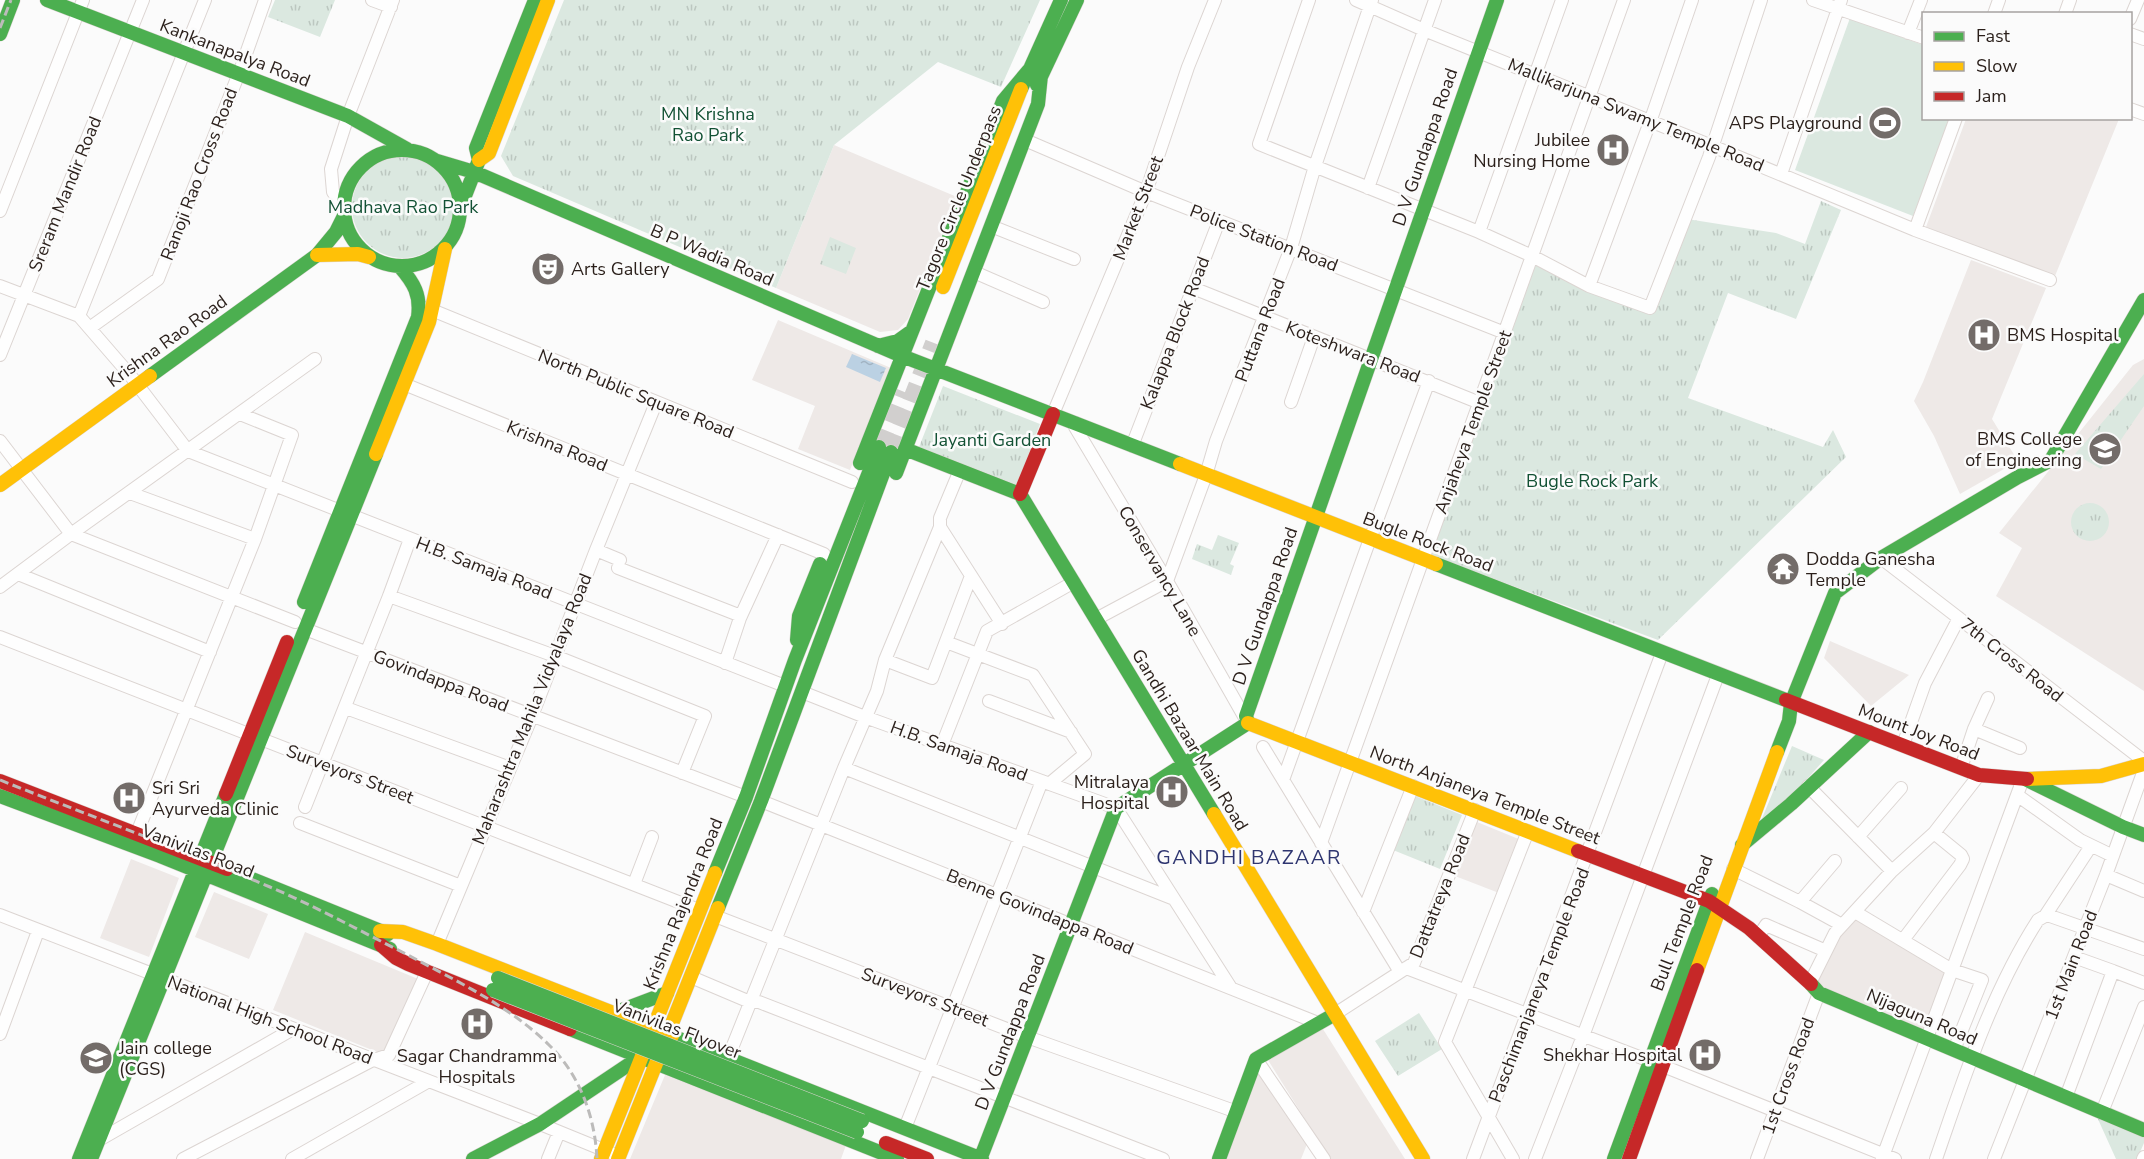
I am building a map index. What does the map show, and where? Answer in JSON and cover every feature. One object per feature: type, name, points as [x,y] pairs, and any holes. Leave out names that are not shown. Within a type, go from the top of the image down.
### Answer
[{"type":"main road","points":[[0,34],[14,0]]},
{"type":"main road","name":"Kankanapalya Road","points":[[47,0],[81,6],[130,32],[348,116],[407,149]]},
{"type":"main road","points":[[317,255],[358,254],[384,264],[400,267],[417,265],[432,259],[445,249],[458,231],[461,206],[476,166],[476,148],[535,0]]},
{"type":"main road","points":[[476,166],[489,153],[548,0]]},
{"type":"main road","points":[[795,660],[892,449],[936,369],[1038,104],[1035,73],[1061,0]]},
{"type":"main road","points":[[795,660],[799,616],[902,356],[923,338],[1003,100],[1035,73],[1077,0]]},
{"type":"main road","name":"D V Gundappa Road","points":[[1247,720],[1315,517],[1497,0]]},
{"type":"main road","name":"Tagore Circle Underpass","points":[[923,338],[1035,73]]},
{"type":"main road","points":[[369,257],[357,246],[348,232],[343,211],[348,184],[361,165],[390,150],[407,149],[437,161],[476,166]]},
{"type":"main road","points":[[437,161],[449,173],[457,187],[461,206]]},
{"type":"main road","name":"B P Wadia Road","points":[[476,166],[878,346],[1053,414]]},
{"type":"main road","name":"Krishna Rao Road","points":[[0,485],[317,255],[336,232],[343,211]]},
{"type":"main road","points":[[345,514],[404,384],[445,249]]},
{"type":"main road","points":[[400,267],[418,291],[427,308]]},
{"type":"main road","name":"Bull Temple Road","points":[[1629,1159],[1663,1066],[1714,904],[1779,718],[1791,702],[1835,593],[1881,558],[2051,460],[2144,300]]},
{"type":"main road","points":[[79,1159],[119,1074],[159,976],[345,514],[418,317],[427,308]]},
{"type":"main road","points":[[878,346],[898,340],[923,338]]},
{"type":"main road","points":[[892,449],[960,470],[1020,494],[1053,414]]},
{"type":"main road","name":"Bugle Rock Road","points":[[1053,414],[1791,702]]},
{"type":"main road","name":"Krishna Rajendra Road","points":[[618,1158],[692,978],[816,657],[832,630],[892,449]]},
{"type":"main road","name":"Gandhi Bazaar Main Road","points":[[1020,494],[1423,1159]]},
{"type":"main road","name":"Krishna Rajendra Road","points":[[602,1155],[746,797],[795,660]]},
{"type":"main road","name":"Bull Temple Road","points":[[1614,1159],[1649,1061],[1714,904],[1741,846],[1789,720],[1791,702]]},
{"type":"main road","name":"Mount Joy Road","points":[[1791,702],[1978,775],[2023,779],[2101,777],[2144,762]]},
{"type":"main road","points":[[1116,808],[1247,720]]},
{"type":"main road","name":"North Anjaneya Temple Street","points":[[1247,720],[1714,904]]},
{"type":"main road","points":[[1741,846],[1780,815],[1808,786],[1869,732]]},
{"type":"main road","points":[[2023,779],[2144,835]]},
{"type":"main road","name":"Vanivilas Road","points":[[0,781],[137,834],[203,866]]},
{"type":"main road","name":"Vanivilas Road","points":[[0,796],[203,866],[380,938]]},
{"type":"main road","name":"D V Gundappa Road","points":[[981,1158],[1116,808]]},
{"type":"main road","name":"Nijaguna Road","points":[[1714,904],[1728,911],[1814,988],[1927,1039],[2144,1130]]},
{"type":"main road","points":[[897,1159],[860,1133],[655,1064],[428,972],[396,958],[380,938],[403,932],[437,944],[981,1158]]},
{"type":"main road","name":"Vanivilas Flyover","points":[[380,938],[927,1159]]},
{"type":"main road","points":[[615,1013],[667,993]]},
{"type":"main road","points":[[1219,1159],[1256,1059],[1335,1014]]},
{"type":"main road","points":[[479,1157],[540,1124],[640,1058]]},
{"type":"main road","points":[[91,1159],[119,1074]]},
{"type":"main road","points":[[855,1159],[860,1133]]},
{"type":"main road","name":"Vanivilas Flyover","points":[[860,1133],[962,1159]]},
{"type":"street","name":"Sreram Mandir Road","points":[[0,355],[143,0]]},
{"type":"street","points":[[80,316],[205,0]]},
{"type":"street","name":"Ranoji Rao Cross Road","points":[[91,327],[158,279],[266,0]]},
{"type":"street","points":[[343,211],[333,192],[331,169],[348,116],[392,4],[372,0]]},
{"type":"street","name":"Market Street","points":[[1053,414],[1146,192],[1188,67],[1215,0]]},
{"type":"street","points":[[1309,0],[1259,144],[1479,232],[1532,256],[1589,286],[1650,308],[1712,146],[1761,0]]},
{"type":"street","name":"Mallikarjuna Swamy Temple Road","points":[[1356,0],[1371,3],[1424,30],[1915,230],[2050,280]]},
{"type":"street","points":[[1368,188],[1435,0]]},
{"type":"street","points":[[1479,232],[1562,0]]},
{"type":"street","name":"Anjaheya Temple Street","points":[[1322,843],[1624,0]]},
{"type":"street","points":[[1589,286],[1650,122],[1692,0]]},
{"type":"street","points":[[1813,0],[1840,4],[1922,38]]},
{"type":"street","points":[[1908,33],[1921,0]]},
{"type":"street","points":[[2132,14],[2138,0]]},
{"type":"street","name":"Puttana Road","points":[[1167,581],[1216,441],[1291,248],[1315,166],[1371,3]]},
{"type":"street","points":[[1781,174],[1840,4]]},
{"type":"street","points":[[0,212],[81,6]]},
{"type":"street","points":[[1915,230],[1955,120]]},
{"type":"street","name":"Police Station Road","points":[[1025,140],[1146,192],[1505,333]]},
{"type":"street","name":"Kalappa Block Road","points":[[1132,446],[1219,221]]},
{"type":"street","points":[[991,226],[1074,259]]},
{"type":"street","points":[[974,272],[1043,302]]},
{"type":"street","points":[[0,286],[80,316],[137,384],[188,451]]},
{"type":"street","name":"Koteshwara Road","points":[[1193,288],[1480,403]]},
{"type":"street","name":"North Public Square Road","points":[[427,308],[852,482]]},
{"type":"street","points":[[1291,402],[1314,337]]},
{"type":"street","points":[[0,587],[315,359]]},
{"type":"street","points":[[1283,780],[1429,381]]},
{"type":"street","name":"Krishna Road","points":[[404,384],[824,554]]},
{"type":"street","name":"Maharashtra Mahila Vidyalaya Road","points":[[437,944],[532,716],[656,403]]},
{"type":"street","points":[[137,834],[255,539],[292,435],[240,414]]},
{"type":"street","name":"Conservancy Lane","points":[[1076,423],[1075,428],[1247,720]]},
{"type":"street","points":[[0,441],[71,534]]},
{"type":"street","name":"H.B. Samaja Road","points":[[188,451],[785,686]]},
{"type":"street","points":[[728,1058],[877,691],[885,660],[940,527],[940,518],[960,470]]},
{"type":"street","points":[[130,493],[255,539]]},
{"type":"street","points":[[940,527],[1002,624]]},
{"type":"street","name":"Govindappa Road","points":[[71,534],[367,653],[746,797]]},
{"type":"street","points":[[725,663],[741,616],[778,535]]},
{"type":"street","points":[[305,807],[346,708],[410,539]]},
{"type":"street","points":[[596,550],[619,564],[741,616]]},
{"type":"street","name":"7th Cross Road","points":[[1881,558],[2144,762]]},
{"type":"street","points":[[18,574],[210,652]]},
{"type":"street","points":[[885,660],[932,678],[971,576]]},
{"type":"street","points":[[1096,619],[1167,581]]},
{"type":"street","points":[[942,745],[987,631],[1074,582]]},
{"type":"street","points":[[389,596],[555,656],[705,716],[682,773]]},
{"type":"street","points":[[1903,745],[1924,683],[1959,618]]},
{"type":"street","name":"Surveyors Street","points":[[0,637],[699,910]]},
{"type":"street","points":[[905,1128],[1019,838],[1046,783],[1085,754],[1033,675],[946,642]]},
{"type":"street","name":"Paschimanjaneya Temple Road","points":[[1473,1159],[1662,653]]},
{"type":"street","points":[[1534,1159],[1583,1036],[1718,675]]},
{"type":"street","name":"H.B. Samaja Road","points":[[802,692],[1116,808]]},
{"type":"street","points":[[1961,768],[1974,729],[1988,698]]},
{"type":"street","points":[[988,701],[1071,732]]},
{"type":"street","points":[[346,708],[510,768]]},
{"type":"street","points":[[1974,729],[2020,748]]},
{"type":"street","points":[[1263,747],[1363,912],[1403,970],[1663,1066],[1887,1158],[1927,1039],[2023,779]]},
{"type":"street","points":[[844,768],[1175,900]]},
{"type":"street","name":"1st Cross Road","points":[[1757,1159],[1775,1112],[1826,951],[1835,933],[1892,871],[1934,833],[1978,775]]},
{"type":"street","name":"1st Main Road","points":[[1994,1159],[2143,776]]},
{"type":"street","points":[[1363,912],[1413,786]]},
{"type":"street","points":[[1808,786],[1892,871]]},
{"type":"street","points":[[1858,837],[1901,788]]},
{"type":"street","points":[[2017,795],[2080,840],[2113,856]]},
{"type":"street","name":"Benne Govindappa Road","points":[[761,801],[1318,1023]]},
{"type":"street","points":[[1116,808],[1231,988]]},
{"type":"street","name":"Dattatreya Road","points":[[1335,1014],[1414,963],[1475,810]]},
{"type":"street","points":[[300,823],[461,886]]},
{"type":"street","points":[[1513,1159],[1445,1042],[1528,831]]},
{"type":"street","points":[[1903,940],[1963,859],[1934,833]]},
{"type":"street","points":[[634,884],[652,837]]},
{"type":"street","points":[[1936,1159],[1971,1057],[2013,962],[2038,920],[2044,916],[2091,846]]},
{"type":"street","points":[[1800,902],[1835,861]]},
{"type":"street","points":[[1732,869],[1842,925]]},
{"type":"street","points":[[2106,875],[2144,891]]},
{"type":"street","points":[[1855,912],[1952,970],[1982,980],[1954,1050]]},
{"type":"street","name":"National High School Road","points":[[0,915],[540,1124],[602,1155],[618,1158]]},
{"type":"street","name":"Surveyors Street","points":[[715,916],[1028,1036],[1237,1112]]},
{"type":"street","points":[[2044,916],[2085,927],[2144,949]]},
{"type":"street","points":[[1758,937],[1766,925],[1826,951]]},
{"type":"street","points":[[0,1034],[38,931]]},
{"type":"street","points":[[2074,957],[2144,983]]},
{"type":"street","points":[[2066,1097],[2113,971]]},
{"type":"street","points":[[183,1159],[371,1060],[391,1053],[428,972]]},
{"type":"street","points":[[692,978],[750,1002],[759,1002],[930,1067],[1163,1159]]},
{"type":"street","points":[[2102,1112],[2144,1007]]},
{"type":"street","points":[[99,1140],[294,1029]]},
{"type":"street","points":[[2131,1040],[2144,1045]]},
{"type":"street","points":[[1256,1059],[1324,1159]]},
{"type":"street","points":[[292,1159],[429,1081]]},
{"type":"street","points":[[548,1159],[559,1132]]},
{"type":"shaded area","points":[[1966,120],[2119,120],[2055,276],[1926,227]]},
{"type":"shaded area","points":[[834,145],[957,197],[908,319],[898,330],[880,332],[776,288]]},
{"type":"shaded area","name":"BMS Hospital","points":[[1971,260],[2046,288],[1992,419],[2018,461],[1960,494],[1934,436],[1914,401]]},
{"type":"shaded area","points":[[778,320],[891,368],[850,470],[798,449],[815,406],[752,380]]},
{"type":"shaded area","name":"BMS College of Engineering","points":[[2144,359],[2144,691],[1996,596],[2022,548],[1999,533],[2133,365]]},
{"type":"shaded area","points":[[1830,641],[1909,675],[1871,706],[1824,658]]},
{"type":"shaded area","points":[[1477,822],[1521,840],[1499,893],[1455,876]]},
{"type":"shaded area","points":[[131,859],[179,878],[149,957],[100,938]]},
{"type":"shaded area","points":[[214,892],[268,914],[249,959],[195,937]]},
{"type":"shaded area","points":[[1856,914],[1949,970],[1925,1035],[1829,993],[1814,980],[1839,934]]},
{"type":"shaded area","points":[[305,932],[418,979],[387,1056],[273,1010]]},
{"type":"shaded area","points":[[1321,1026],[1405,1159],[1330,1159],[1268,1060]]},
{"type":"shaded area","points":[[1259,1068],[1307,1144],[1301,1159],[1225,1159]]},
{"type":"shaded area","points":[[665,1075],[846,1145],[841,1159],[630,1159]]},
{"type":"green space","points":[[275,0],[335,0],[320,37],[268,17]]},
{"type":"green space","name":"MN Krishna Rao Park","points":[[564,0],[1040,0],[1001,87],[938,62],[834,145],[776,288],[513,176],[501,156]]},
{"type":"green space","points":[[1850,18],[1922,45],[1922,120],[1950,120],[1913,216],[1795,170]]},
{"type":"green space","name":"Madhava Rao Park","points":[[403,156],[423,160],[439,171],[450,187],[454,207],[450,227],[439,243],[423,254],[403,258],[383,254],[367,243],[356,227],[352,207],[356,187],[367,171],[383,160]]},
{"type":"green space","name":"Bugle Rock Park","points":[[1821,201],[1841,210],[1796,319],[1728,293],[1688,398],[1823,447],[1833,430],[1846,457],[1658,640],[1430,555],[1537,261],[1652,311],[1687,219],[1776,233],[1805,244]]},
{"type":"green space","points":[[830,237],[856,248],[846,274],[820,264]]},
{"type":"green space","points":[[2144,374],[2144,406],[2101,469],[2075,454]]},
{"type":"green space","name":"Jayanti Garden","points":[[943,386],[1040,424],[1017,485],[919,447]]},
{"type":"green space","points":[[2090,503],[2104,508],[2109,522],[2104,536],[2090,541],[2076,536],[2071,522],[2076,508]]},
{"type":"green space","points":[[1218,535],[1239,543],[1230,564],[1234,566],[1231,575],[1192,559],[1197,544],[1212,550]]},
{"type":"green space","points":[[1792,746],[1824,760],[1793,795],[1758,828]]},
{"type":"green space","points":[[1415,796],[1462,815],[1440,869],[1393,850]]},
{"type":"green space","points":[[1419,1013],[1442,1049],[1398,1076],[1375,1041]]},
{"type":"green space","points":[[2097,1117],[2144,1134],[2144,1143],[2137,1159],[2116,1159]]},
{"type":"water","points":[[852,354],[886,368],[880,382],[846,367]]},
{"type":"tunnel","points":[[891,452],[934,343]]},
{"type":"tunnel","points":[[879,447],[902,391]]},
{"type":"railway","points":[[0,28],[11,0]]},
{"type":"railway","points":[[0,780],[203,859],[288,895],[408,955],[500,1006],[534,1031],[560,1057],[569,1070],[589,1112],[597,1159]]},
{"type":"traffic: fast","points":[[0,34],[13,0]]},
{"type":"traffic: fast","points":[[47,0],[348,116],[407,149]]},
{"type":"traffic: fast","points":[[461,206],[479,160],[476,148],[535,0]]},
{"type":"traffic: fast","points":[[1021,89],[1061,0]]},
{"type":"traffic: fast","points":[[1037,85],[1077,0]]},
{"type":"traffic: fast","points":[[1248,723],[1246,716],[1497,0]]},
{"type":"traffic: fast","points":[[860,463],[1003,101],[1029,70]]},
{"type":"traffic: fast","points":[[896,473],[1038,104],[1041,75]]},
{"type":"traffic: fast","points":[[402,150],[424,154],[443,167],[456,186],[460,208],[456,230],[443,249],[424,262],[402,266],[380,262],[361,249],[348,230],[344,208],[348,186],[361,167],[380,154],[402,150]]},
{"type":"traffic: fast","points":[[437,161],[474,172],[902,356],[1180,464]]},
{"type":"traffic: fast","points":[[150,376],[317,255],[336,232],[344,216]]},
{"type":"traffic: fast","points":[[304,602],[418,317],[415,290],[400,267]]},
{"type":"traffic: fast","points":[[1777,752],[1789,721],[1791,703],[1835,593],[1881,558],[2051,460],[2144,300]]},
{"type":"traffic: fast","points":[[878,346],[898,341],[912,331]]},
{"type":"traffic: fast","points":[[715,873],[746,797],[795,660],[879,447]]},
{"type":"traffic: fast","points":[[905,449],[1020,494]]},
{"type":"traffic: fast","points":[[718,908],[761,801],[891,452]]},
{"type":"traffic: fast","points":[[91,1159],[376,454]]},
{"type":"traffic: fast","points":[[1020,494],[1214,814]]},
{"type":"traffic: fast","points":[[797,640],[799,616],[820,564]]},
{"type":"traffic: fast","points":[[1436,564],[1786,700]]},
{"type":"traffic: fast","points":[[981,1157],[1116,808],[1248,723]]},
{"type":"traffic: fast","points":[[1742,845],[1791,804],[1869,732]]},
{"type":"traffic: fast","points":[[2027,780],[2144,835]]},
{"type":"traffic: fast","points":[[79,1159],[226,794]]},
{"type":"traffic: fast","points":[[0,796],[160,856],[390,949]]},
{"type":"traffic: fast","points":[[227,869],[388,934]]},
{"type":"traffic: fast","points":[[1614,1159],[1712,894]]},
{"type":"traffic: fast","points":[[498,978],[862,1121]]},
{"type":"traffic: fast","points":[[1811,984],[1819,993],[2144,1130]]},
{"type":"traffic: fast","points":[[493,990],[857,1132]]},
{"type":"traffic: fast","points":[[614,1013],[667,993]]},
{"type":"traffic: fast","points":[[1219,1159],[1256,1059],[1335,1014]]},
{"type":"traffic: fast","points":[[570,1029],[897,1159]]},
{"type":"traffic: fast","points":[[672,1036],[982,1159]]},
{"type":"traffic: fast","points":[[473,1159],[540,1124],[640,1057]]},
{"type":"traffic: slow","points":[[479,160],[489,153],[548,0]]},
{"type":"traffic: slow","points":[[943,287],[1021,89]]},
{"type":"traffic: slow","points":[[376,454],[429,322],[445,249]]},
{"type":"traffic: slow","points":[[317,255],[358,254],[369,257]]},
{"type":"traffic: slow","points":[[0,485],[150,376]]},
{"type":"traffic: slow","points":[[1180,464],[1436,564]]},
{"type":"traffic: slow","points":[[1248,723],[1578,851]]},
{"type":"traffic: slow","points":[[1697,970],[1777,752]]},
{"type":"traffic: slow","points":[[2027,779],[2101,776],[2144,764]]},
{"type":"traffic: slow","points":[[1214,814],[1423,1159]]},
{"type":"traffic: slow","points":[[601,1159],[715,873]]},
{"type":"traffic: slow","points":[[618,1159],[718,908]]},
{"type":"traffic: slow","points":[[380,931],[403,932],[437,944],[672,1036]]},
{"type":"traffic: jam","points":[[1020,494],[1053,414]]},
{"type":"traffic: jam","points":[[226,794],[287,642]]},
{"type":"traffic: jam","points":[[1786,700],[1979,775],[2027,779]]},
{"type":"traffic: jam","points":[[0,781],[227,869]]},
{"type":"traffic: jam","points":[[1578,851],[1709,901],[1749,928],[1811,984]]},
{"type":"traffic: jam","points":[[381,945],[396,958],[408,964],[570,1029]]},
{"type":"traffic: jam","points":[[1629,1159],[1697,970]]},
{"type":"traffic: jam","points":[[886,1143],[927,1159]]},
{"type":"place","name":"APS Playground","points":[[1885,123]]},
{"type":"place","name":"Jubilee Nursing Home","points":[[1613,150]]},
{"type":"place","name":"Arts Gallery","points":[[548,269]]},
{"type":"place","name":"BMS Hospital","points":[[1984,335]]},
{"type":"place","name":"BMS College of Engineering","points":[[2105,449]]},
{"type":"place","name":"Dodda Ganesha Temple","points":[[1783,569]]},
{"type":"place","name":"Mitralaya Hospital","points":[[1172,792]]},
{"type":"place","name":"Sri Sri Ayurveda Clinic","points":[[129,798]]},
{"type":"place","name":"Sagar Chandramma Hospitals","points":[[477,1024]]},
{"type":"place","name":"Shekhar Hospital","points":[[1705,1055]]},
{"type":"place","name":"Jain college (CGS)","points":[[96,1058]]},
{"type":"district","name":"GANDHI BAZAAR","points":[[1249,857]]}]
